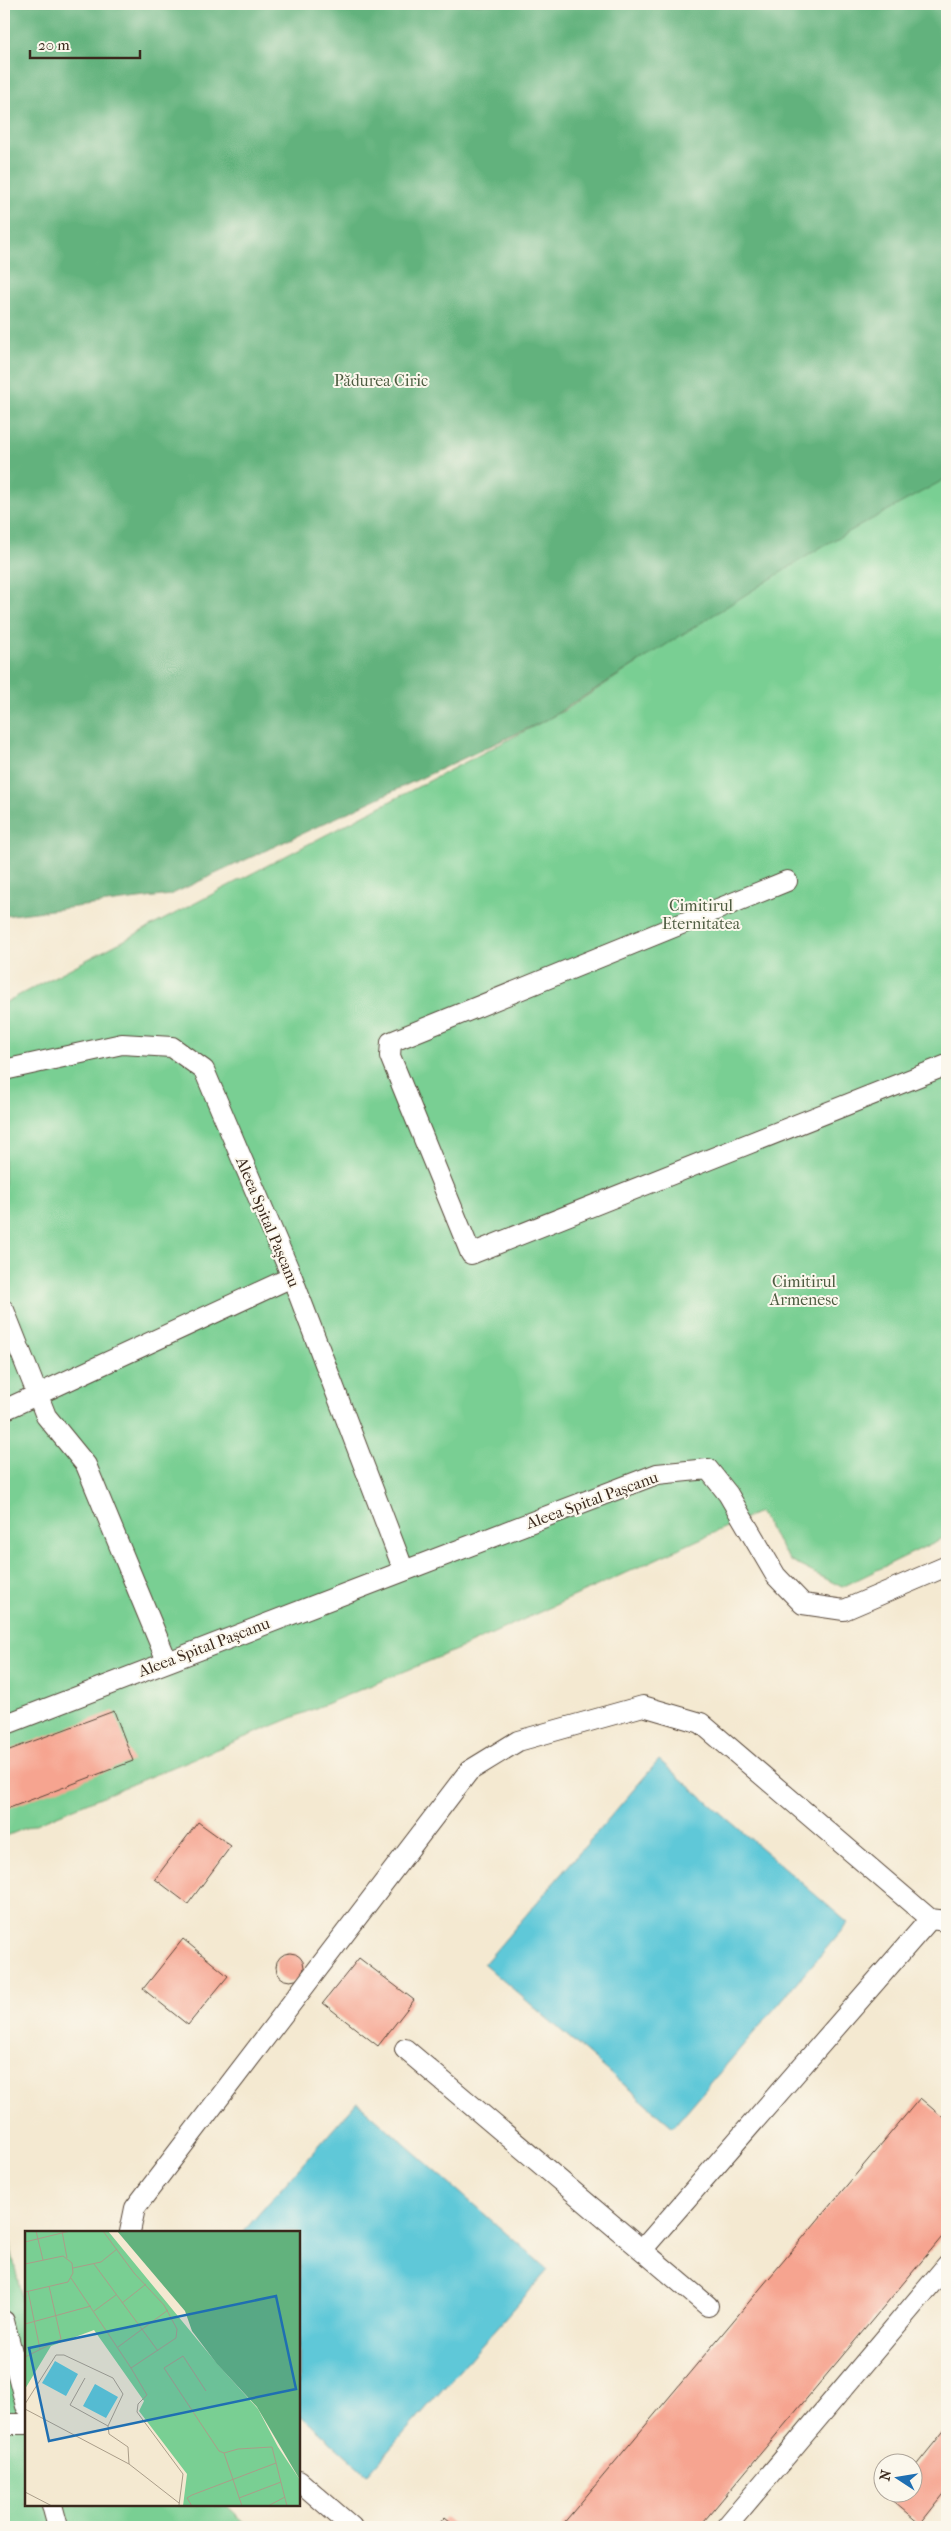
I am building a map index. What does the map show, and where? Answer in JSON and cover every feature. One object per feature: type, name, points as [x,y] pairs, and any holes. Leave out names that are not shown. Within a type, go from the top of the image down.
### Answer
[{"type":"lane","points":[[786,881],[391,1042],[390,1056],[471,1254],[947,1065]]},
{"type":"lane","name":"Aleea Spital Pașcanu","points":[[4,1070],[122,1044],[172,1047],[204,1070],[292,1277],[404,1571]]},
{"type":"lane","points":[[4,1410],[292,1277]]},
{"type":"lane","points":[[4,1310],[46,1416],[86,1465],[167,1661]]},
{"type":"lane","name":"Aleea Spital Pașcanu","points":[[4,1725],[657,1474],[708,1469],[728,1494],[776,1576],[803,1604],[844,1610],[947,1566]]},
{"type":"lane","points":[[130,2231],[135,2208],[469,1771],[518,1741],[643,1706],[701,1724],[938,1920],[642,2250]]},
{"type":"lane","points":[[405,2049],[708,2306]]},
{"type":"lane","points":[[726,2527],[947,2265]]},
{"type":"lane","points":[[4,2321],[25,2402]]},
{"type":"lane","points":[[4,2424],[25,2424]]},
{"type":"lane","points":[[300,2482],[352,2527]]},
{"type":"lane","points":[[52,2506],[58,2527]]},
{"type":"green space","name":"Pădurea Ciric","points":[[4,4],[947,4],[947,478],[823,546],[548,719],[170,895],[4,916]]},
{"type":"green space","points":[[947,474],[947,1536],[842,1587],[790,1561],[759,1512],[461,1648],[4,1837],[4,1003],[565,710],[841,531]]},
{"type":"green space","points":[[4,2216],[25,2313],[25,2506],[227,2506],[250,2527],[4,2527]]},
{"type":"water","points":[[659,1760],[848,1923],[673,2127],[484,1964]]},
{"type":"water","points":[[357,2102],[548,2270],[367,2475],[300,2415],[300,2231],[244,2231]]},
{"type":"building","points":[[114,1711],[133,1761],[4,1810],[4,1752]]},
{"type":"building","points":[[198,1822],[231,1846],[188,1904],[155,1879]]},
{"type":"building","points":[[183,1939],[228,1976],[188,2025],[143,1989]]},
{"type":"building","points":[[290,1953],[300,1957],[304,1967],[300,1977],[290,1981],[280,1977],[276,1967],[280,1957]]},
{"type":"building","points":[[359,1958],[414,2000],[378,2046],[323,2003]]},
{"type":"building","points":[[920,2098],[947,2121],[947,2231],[699,2527],[564,2527],[562,2525]]},
{"type":"building","points":[[947,2427],[947,2490],[920,2524],[896,2504],[924,2504],[924,2456]]},
{"type":"building","points":[[445,2517],[457,2527],[436,2527]]},
{"type":"park label","name":"Cimitirul Eternitatea","points":[[701,914]]},
{"type":"park label","name":"Cimitirul Armenesc","points":[[804,1290]]}]
